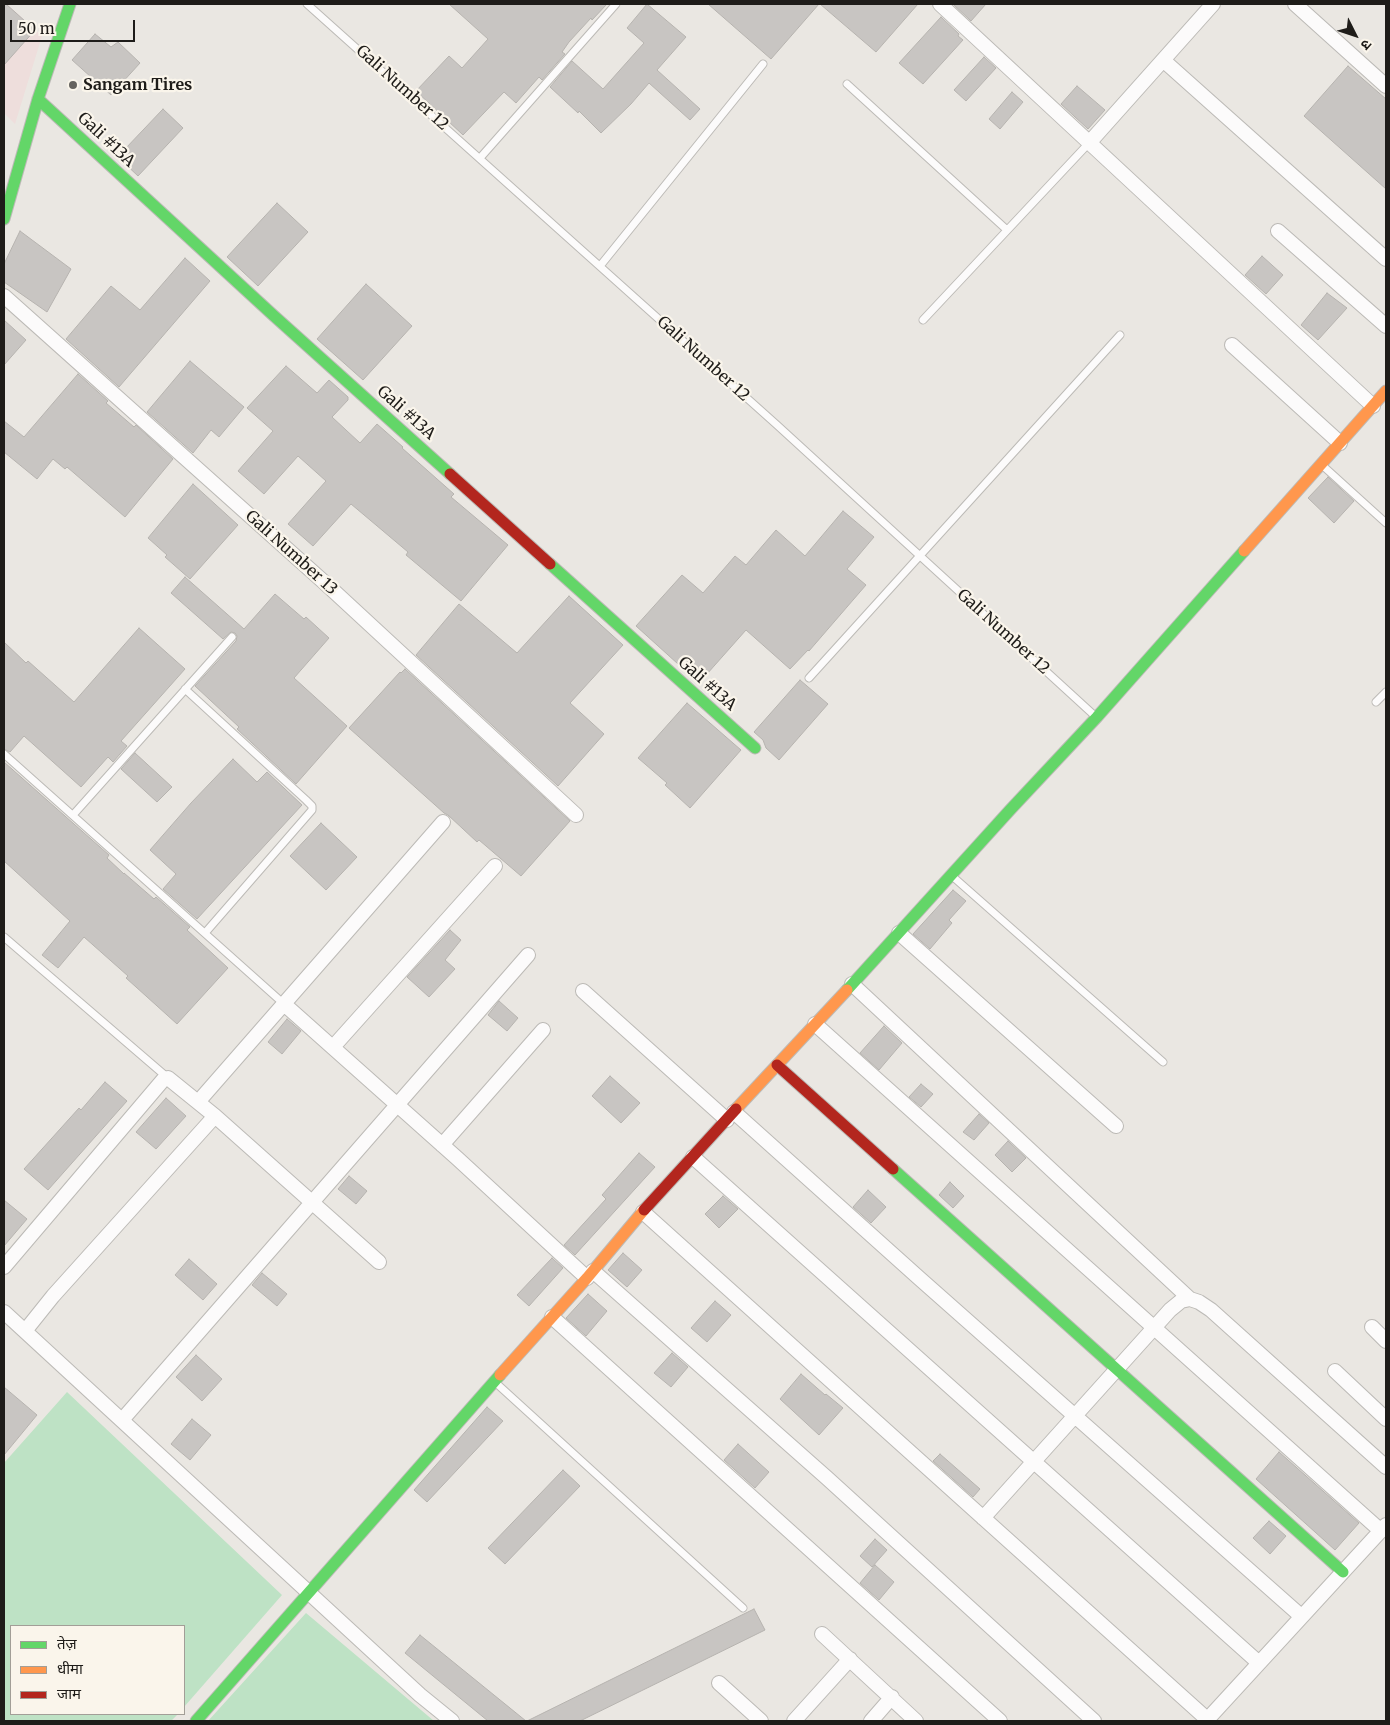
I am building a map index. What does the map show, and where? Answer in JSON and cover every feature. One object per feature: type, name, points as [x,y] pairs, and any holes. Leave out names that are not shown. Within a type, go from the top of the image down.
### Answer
[{"type":"street","points":[[4,219],[38,99],[70,4]]},
{"type":"street","points":[[940,4],[1373,406]]},
{"type":"street","points":[[1090,143],[1213,4]]},
{"type":"street","points":[[1295,4],[1386,86]]},
{"type":"street","points":[[1163,60],[1386,259]]},
{"type":"street","name":"Gali #13A","points":[[38,99],[281,322],[754,748]]},
{"type":"street","points":[[1278,231],[1386,326]]},
{"type":"street","name":"Gali Number 13","points":[[4,296],[325,583],[576,815]]},
{"type":"street","points":[[1232,345],[1340,443]]},
{"type":"street","points":[[196,1721],[643,1212],[1097,717],[1386,391]]},
{"type":"street","points":[[198,1102],[443,822]]},
{"type":"street","points":[[333,1047],[495,866]]},
{"type":"street","points":[[899,933],[1116,1126]]},
{"type":"street","points":[[122,1420],[528,955]]},
{"type":"street","points":[[852,984],[1190,1299],[1199,1302],[1210,1310],[1386,1467]]},
{"type":"street","points":[[583,991],[919,1278],[1301,1616]]},
{"type":"street","points":[[284,1004],[442,1145],[827,1478],[1094,1721]]},
{"type":"street","points":[[643,1212],[1207,1721],[1301,1616],[1384,1528],[1154,1328],[815,1024]]},
{"type":"street","points":[[442,1145],[543,1030]]},
{"type":"street","points":[[777,1065],[1343,1572]]},
{"type":"street","points":[[4,1267],[163,1080],[168,1078],[215,1116],[379,1262]]},
{"type":"street","points":[[25,1331],[53,1296],[215,1116]]},
{"type":"street","points":[[693,1157],[1259,1663]]},
{"type":"street","points":[[983,1518],[1154,1328],[1180,1301],[1190,1299]]},
{"type":"street","points":[[4,1312],[420,1695],[452,1721]]},
{"type":"street","points":[[552,1317],[1000,1721]]},
{"type":"street","points":[[1372,1328],[1386,1340]]},
{"type":"street","points":[[1334,1371],[1386,1419]]},
{"type":"street","points":[[822,1634],[916,1721]]},
{"type":"street","points":[[794,1721],[850,1659]]},
{"type":"street","points":[[719,1683],[761,1721]]},
{"type":"street","points":[[871,1721],[892,1698]]},
{"type":"lane","name":"Gali Number 12","points":[[307,4],[600,266],[1097,717]]},
{"type":"lane","points":[[480,158],[616,4]]},
{"type":"lane","points":[[600,266],[763,64]]},
{"type":"lane","points":[[847,84],[1007,230]]},
{"type":"lane","points":[[923,320],[1090,143]]},
{"type":"lane","points":[[809,678],[1120,335]]},
{"type":"lane","points":[[1322,464],[1386,523]]},
{"type":"lane","points":[[72,815],[232,637]]},
{"type":"lane","points":[[185,689],[312,806],[312,810],[205,933]]},
{"type":"lane","points":[[1376,702],[1386,692]]},
{"type":"lane","points":[[4,754],[284,1004]]},
{"type":"lane","points":[[951,875],[1163,1062]]},
{"type":"lane","points":[[4,937],[168,1078]]},
{"type":"lane","points":[[494,1381],[743,1608]]},
{"type":"shaded area","points":[[4,4],[7,4],[42,36],[15,124],[4,113]]},
{"type":"green space","points":[[67,1392],[282,1595],[185,1706],[185,1625],[10,1625],[10,1715],[177,1715],[171,1721],[4,1721],[4,1463]]},
{"type":"green space","points":[[306,1613],[434,1721],[208,1721]]},
{"type":"building","points":[[4,4],[35,30],[4,65]]},
{"type":"building","points":[[449,4],[607,4],[569,42],[562,52],[565,54],[542,80],[539,77],[516,103],[504,92],[463,135],[416,91],[449,56],[462,68],[488,39]]},
{"type":"building","points":[[647,4],[686,37],[657,70],[700,109],[690,120],[649,83],[631,104],[601,133],[579,111],[578,113],[550,87],[572,61],[603,89],[644,43],[627,28]]},
{"type":"building","points":[[708,4],[819,4],[771,59]]},
{"type":"building","points":[[820,4],[918,4],[876,52]]},
{"type":"building","points":[[953,4],[986,4],[971,21]]},
{"type":"building","points":[[941,17],[963,40],[923,84],[899,63]]},
{"type":"building","points":[[95,34],[111,47],[118,42],[140,63],[111,95],[72,60]]},
{"type":"building","points":[[984,57],[996,68],[966,101],[954,90]]},
{"type":"building","points":[[1348,66],[1386,99],[1386,189],[1304,116]]},
{"type":"building","points":[[1077,86],[1105,110],[1088,129],[1061,104]]},
{"type":"building","points":[[1012,92],[1023,102],[1000,129],[989,119]]},
{"type":"building","points":[[163,109],[183,128],[138,176],[121,160],[128,152],[125,149]]},
{"type":"building","points":[[277,203],[308,232],[258,286],[227,257]]},
{"type":"building","points":[[20,231],[71,269],[47,312],[4,282],[4,264]]},
{"type":"building","points":[[1262,256],[1283,275],[1266,294],[1245,275]]},
{"type":"building","points":[[185,258],[210,281],[119,387],[66,339],[111,286],[140,310]]},
{"type":"building","points":[[366,284],[412,326],[363,380],[317,339]]},
{"type":"building","points":[[1327,293],[1347,308],[1318,340],[1301,325]]},
{"type":"building","points":[[4,320],[26,340],[4,365]]},
{"type":"building","points":[[190,361],[244,407],[219,437],[211,430],[193,453],[147,412]]},
{"type":"building","points":[[286,366],[317,393],[329,380],[348,397],[348,400],[332,417],[360,443],[377,424],[454,494],[451,497],[508,545],[461,601],[406,555],[408,552],[351,504],[313,546],[288,524],[326,481],[298,456],[264,494],[238,471],[273,431],[247,408]]},
{"type":"building","points":[[78,374],[108,401],[106,403],[134,427],[136,425],[173,459],[125,517],[67,467],[65,469],[53,459],[37,479],[4,452],[4,421],[24,437]]},
{"type":"building","points":[[1328,477],[1354,501],[1334,523],[1308,498]]},
{"type":"building","points":[[193,484],[238,525],[190,579],[165,557],[167,555],[148,538]]},
{"type":"building","points":[[843,511],[874,537],[847,569],[866,585],[809,651],[790,669],[746,630],[699,683],[636,626],[682,575],[703,593],[735,556],[746,565],[776,530],[805,556]]},
{"type":"building","points":[[185,577],[244,629],[275,594],[304,619],[306,617],[329,638],[294,678],[347,726],[296,784],[237,729],[239,727],[195,686],[236,641],[237,636],[231,632],[223,639],[171,593]]},
{"type":"building","points":[[569,596],[623,645],[570,703],[604,734],[558,786],[416,655],[459,604],[517,653]]},
{"type":"building","points":[[139,628],[185,669],[121,741],[127,746],[113,762],[108,757],[81,787],[24,736],[10,752],[4,749],[4,642],[26,663],[28,661],[74,702]]},
{"type":"building","points":[[405,669],[570,821],[521,876],[479,840],[477,842],[349,728],[400,672]]},
{"type":"building","points":[[800,680],[828,704],[779,760],[766,748],[763,740],[754,732]]},
{"type":"building","points":[[687,703],[741,750],[690,808],[665,785],[667,783],[638,758]]},
{"type":"building","points":[[135,753],[172,787],[157,802],[121,769]]},
{"type":"building","points":[[233,759],[257,782],[267,772],[302,805],[197,919],[163,889],[176,874],[150,850]]},
{"type":"building","points":[[4,762],[109,855],[107,858],[124,874],[154,899],[156,897],[190,927],[187,930],[228,968],[177,1024],[126,978],[128,976],[84,937],[58,968],[42,955],[70,921],[4,861]]},
{"type":"building","points":[[321,823],[357,857],[326,890],[290,856]]},
{"type":"building","points":[[953,890],[966,901],[949,920],[952,923],[930,949],[913,934]]},
{"type":"building","points":[[450,930],[461,940],[445,960],[455,969],[429,997],[407,977]]},
{"type":"building","points":[[499,1001],[518,1018],[507,1031],[488,1015]]},
{"type":"building","points":[[287,1019],[301,1031],[282,1054],[268,1042]]},
{"type":"building","points":[[884,1026],[902,1043],[879,1070],[860,1053]]},
{"type":"building","points":[[610,1076],[640,1103],[621,1123],[592,1096]]},
{"type":"building","points":[[105,1082],[127,1101],[48,1190],[24,1169],[79,1108],[81,1110]]},
{"type":"building","points":[[921,1084],[933,1094],[921,1107],[909,1097]]},
{"type":"building","points":[[166,1098],[186,1116],[156,1149],[136,1132]]},
{"type":"building","points":[[979,1114],[989,1123],[974,1140],[963,1132]]},
{"type":"building","points":[[1008,1141],[1026,1158],[1012,1172],[995,1155]]},
{"type":"building","points":[[639,1153],[655,1167],[575,1255],[564,1245],[606,1199],[602,1195]]},
{"type":"building","points":[[349,1176],[367,1191],[356,1204],[338,1189]]},
{"type":"building","points":[[950,1182],[964,1196],[953,1208],[939,1195]]},
{"type":"building","points":[[868,1190],[886,1207],[871,1223],[853,1207]]},
{"type":"building","points":[[723,1196],[738,1209],[719,1228],[705,1214]]},
{"type":"building","points":[[4,1200],[27,1219],[4,1246]]},
{"type":"building","points":[[623,1253],[642,1270],[627,1287],[608,1270]]},
{"type":"building","points":[[552,1258],[563,1268],[529,1306],[517,1295]]},
{"type":"building","points":[[189,1259],[217,1284],[203,1300],[175,1275]]},
{"type":"building","points":[[262,1273],[287,1294],[277,1306],[252,1285]]},
{"type":"building","points":[[588,1294],[607,1311],[586,1336],[566,1318]]},
{"type":"building","points":[[715,1301],[731,1315],[707,1342],[691,1328]]},
{"type":"building","points":[[672,1353],[688,1367],[671,1387],[654,1373]]},
{"type":"building","points":[[196,1355],[222,1379],[202,1401],[176,1377]]},
{"type":"building","points":[[801,1374],[843,1408],[819,1435],[780,1399]]},
{"type":"building","points":[[4,1387],[37,1415],[4,1455]]},
{"type":"building","points":[[487,1407],[503,1421],[427,1502],[414,1490]]},
{"type":"building","points":[[192,1419],[211,1435],[190,1460],[171,1444]]},
{"type":"building","points":[[738,1444],[769,1472],[755,1488],[724,1460]]},
{"type":"building","points":[[1279,1452],[1359,1523],[1335,1550],[1256,1479]]},
{"type":"building","points":[[940,1454],[980,1489],[973,1497],[933,1461]]},
{"type":"building","points":[[563,1470],[580,1486],[505,1564],[488,1548]]},
{"type":"building","points":[[1269,1521],[1286,1536],[1270,1554],[1253,1538]]},
{"type":"building","points":[[875,1539],[887,1550],[872,1567],[860,1556]]},
{"type":"building","points":[[875,1565],[894,1582],[879,1600],[860,1583]]},
{"type":"building","points":[[754,1609],[765,1630],[580,1721],[527,1721]]},
{"type":"building","points":[[420,1635],[526,1721],[488,1721],[405,1653]]},
{"type":"traffic: fast","points":[[4,219],[38,99],[70,4]]},
{"type":"traffic: fast","points":[[38,99],[273,315],[450,474]]},
{"type":"traffic: fast","points":[[847,990],[1097,717],[1244,551]]},
{"type":"traffic: fast","points":[[550,564],[755,748]]},
{"type":"traffic: fast","points":[[893,1169],[1343,1572]]},
{"type":"traffic: fast","points":[[196,1721],[500,1375]]},
{"type":"traffic: slow","points":[[1244,551],[1386,391]]},
{"type":"traffic: slow","points":[[736,1109],[847,990]]},
{"type":"traffic: slow","points":[[500,1375],[587,1278],[644,1210]]},
{"type":"traffic: jam","points":[[450,474],[550,564]]},
{"type":"traffic: jam","points":[[777,1065],[893,1169]]},
{"type":"traffic: jam","points":[[644,1210],[736,1109]]},
{"type":"place","name":"Sangam Tires","points":[[73,85]]}]
